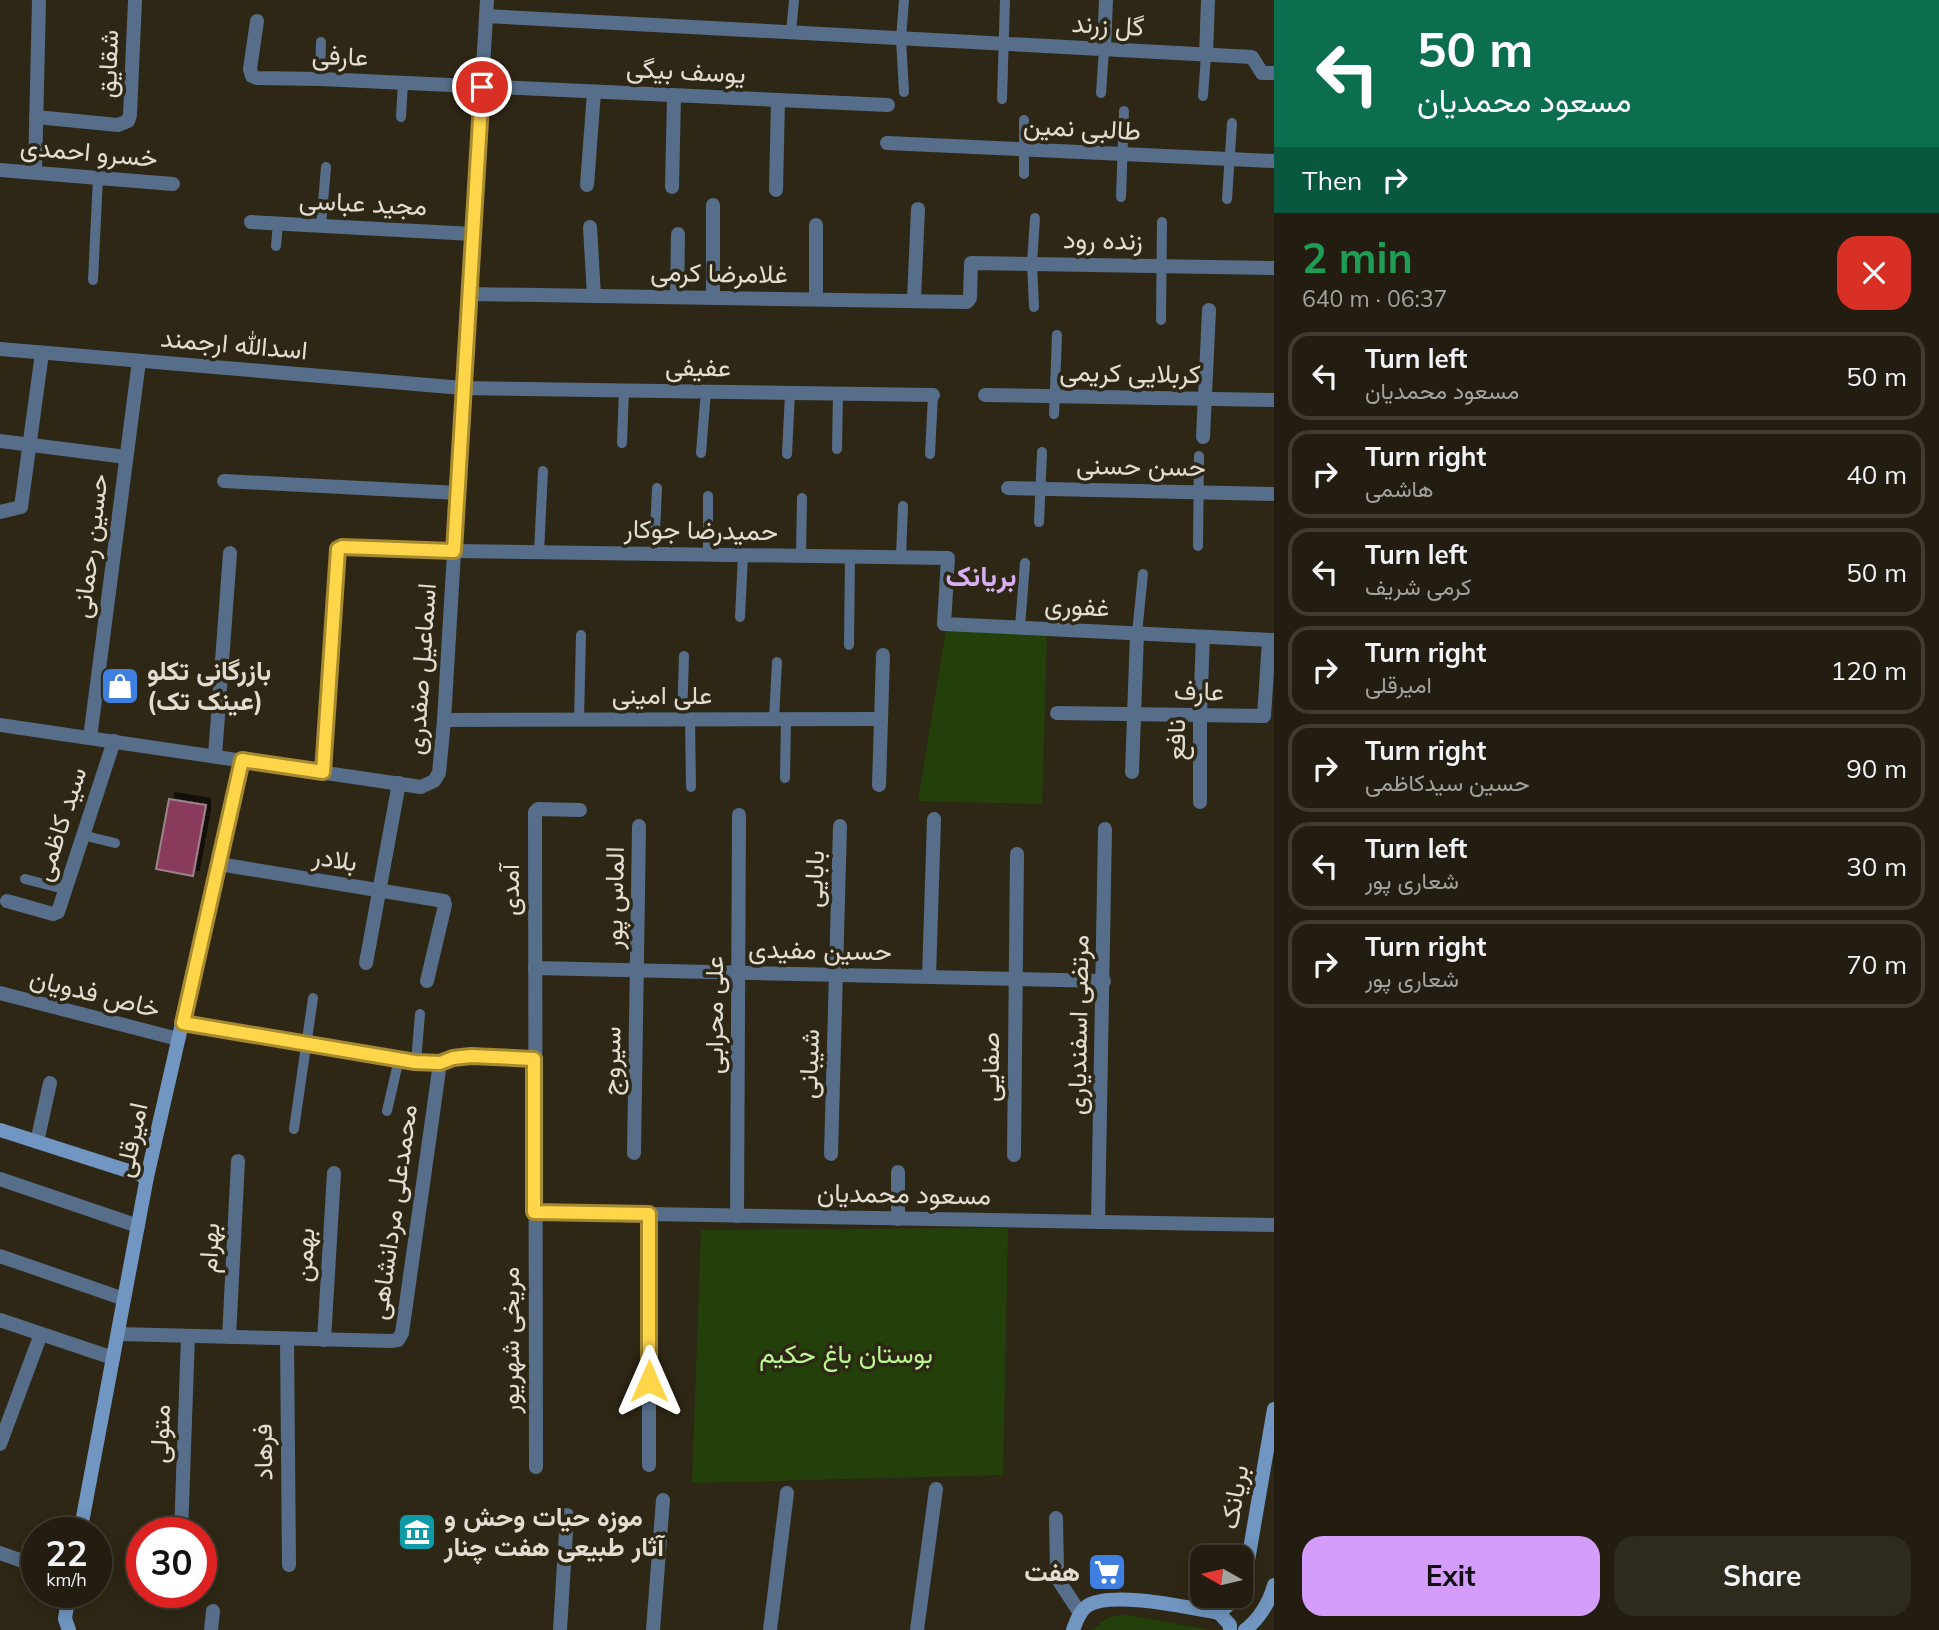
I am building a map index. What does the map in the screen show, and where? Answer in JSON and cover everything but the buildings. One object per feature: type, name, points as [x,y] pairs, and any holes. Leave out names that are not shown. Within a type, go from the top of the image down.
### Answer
[{"type":"main road","name":"امیرقلی","points":[[83,1517],[147,1177],[242,760]]},
{"type":"main road","points":[[0,1130],[147,1177]]},
{"type":"main road","name":"بریانک","points":[[1251,1545],[1274,1409]]},
{"type":"main road","points":[[1245,1630],[1264,1611],[1274,1585]]},
{"type":"main road","points":[[1073,1630],[1080,1613],[1087,1606],[1116,1599],[1219,1613],[1230,1625],[1230,1630]]},
{"type":"main road","points":[[67,1608],[65,1619],[69,1630]]},
{"type":"main road","name":"بریانک","points":[[1219,1613],[1225,1608]]},
{"type":"street","points":[[35,172],[39,0]]},
{"type":"street","name":"شقایق","points":[[36,117],[118,125],[128,121],[135,0]]},
{"type":"street","name":"اسماعیل صفدری","points":[[399,783],[421,787],[434,781],[439,773],[487,0]]},
{"type":"street","points":[[1104,49],[1106,0]]},
{"type":"street","points":[[1206,55],[1208,0]]},
{"type":"street","name":"گل زرند","points":[[486,16],[1252,57],[1268,73]]},
{"type":"street","name":"عارفی","points":[[257,21],[250,69],[252,76],[257,78],[482,87]]},
{"type":"street","name":"یوسف بیگی","points":[[482,87],[888,105]]},
{"type":"street","points":[[587,185],[594,92]]},
{"type":"street","points":[[672,187],[674,96]]},
{"type":"street","points":[[776,190],[778,100]]},
{"type":"street","name":"طالبی نمین","points":[[887,143],[1274,161]]},
{"type":"street","name":"خسرو احمدی","points":[[0,170],[173,184]]},
{"type":"street","points":[[713,205],[713,297]]},
{"type":"street","points":[[914,300],[918,209]]},
{"type":"street","name":"مجید عباسی","points":[[251,222],[473,234]]},
{"type":"street","points":[[816,225],[816,299]]},
{"type":"street","points":[[590,227],[594,296]]},
{"type":"street","points":[[677,297],[678,234]]},
{"type":"street","name":"زنده رود","points":[[967,302],[970,298],[971,263],[1274,268]]},
{"type":"street","name":"غلامرضا کرمی","points":[[470,294],[967,302]]},
{"type":"street","points":[[1203,436],[1209,310]]},
{"type":"street","name":"اسدالله ارجمند","points":[[0,349],[463,388]]},
{"type":"street","points":[[0,512],[21,507],[42,353]]},
{"type":"street","name":"حسین رحمانی","points":[[90,738],[139,361]]},
{"type":"street","name":"عفیفی","points":[[463,388],[933,395]]},
{"type":"street","name":"کربلایی کریمی","points":[[985,395],[1274,400]]},
{"type":"street","points":[[0,442],[126,457]]},
{"type":"street","points":[[224,481],[457,492]]},
{"type":"street","name":"حسن حسنی","points":[[1008,488],[1274,494]]},
{"type":"street","name":"حمیدرضا جوکار","points":[[323,772],[338,549],[342,547],[948,558]]},
{"type":"street","points":[[215,756],[230,553]]},
{"type":"street","name":"غفوری","points":[[948,558],[944,624],[1272,640]]},
{"type":"street","points":[[1132,772],[1137,633]]},
{"type":"street","name":"نافع","points":[[1200,802],[1199,715],[1203,636]]},
{"type":"street","name":"عارف","points":[[1057,713],[1264,716],[1272,640]]},
{"type":"street","points":[[879,785],[883,655]]},
{"type":"street","name":"علی امینی","points":[[443,720],[881,719]]},
{"type":"street","points":[[0,725],[399,783],[366,963]]},
{"type":"street","name":"سید کاظمی","points":[[7,901],[53,915],[58,912],[114,741]]},
{"type":"street","name":"آمدی","points":[[534,1059],[535,812],[538,809],[580,810]]},
{"type":"street","name":"علی محرابی","points":[[737,1216],[739,815]]},
{"type":"street","points":[[929,977],[934,818]]},
{"type":"street","name":"بابایی","points":[[836,975],[840,826]]},
{"type":"street","name":"الماس پور","points":[[637,970],[639,827]]},
{"type":"street","name":"مرتضی اسفندیاری","points":[[1098,1222],[1105,829]]},
{"type":"street","name":"صفایی","points":[[1014,1155],[1017,854]]},
{"type":"street","name":"بلادر","points":[[219,864],[444,901],[427,981]]},
{"type":"street","name":"حسین مفیدی","points":[[535,968],[1104,981]]},
{"type":"street","name":"سیروج","points":[[634,1153],[637,970]]},
{"type":"street","name":"شیبانی","points":[[831,1154],[836,975]]},
{"type":"street","name":"خاص فدویان","points":[[0,993],[178,1039]]},
{"type":"street","points":[[183,1023],[415,1062],[440,1063],[471,1056],[534,1059]]},
{"type":"street","name":"مریخی شهریور","points":[[534,1059],[536,1467]]},
{"type":"street","name":"محمدعلی مردانشاهی","points":[[118,1334],[398,1340],[402,1333],[440,1063]]},
{"type":"street","points":[[37,1142],[50,1083]]},
{"type":"street","name":"بهرام","points":[[229,1337],[238,1161]]},
{"type":"street","points":[[898,1172],[898,1219]]},
{"type":"street","name":"بهمن","points":[[324,1340],[334,1173]]},
{"type":"street","points":[[0,1179],[138,1226]]},
{"type":"street","name":"مسعود محمدیان","points":[[534,1212],[1274,1225]]},
{"type":"street","points":[[649,1214],[649,1465]]},
{"type":"street","points":[[0,1256],[124,1299]]},
{"type":"street","points":[[0,1320],[113,1358]]},
{"type":"street","points":[[0,1444],[41,1334]]},
{"type":"street","name":"متولی","points":[[182,1517],[188,1336]]},
{"type":"street","name":"فرهاد","points":[[287,1339],[289,1565]]},
{"type":"street","points":[[917,1630],[936,1489]]},
{"type":"street","points":[[770,1630],[786,1493]]},
{"type":"street","points":[[653,1630],[663,1500]]},
{"type":"street","points":[[560,1630],[567,1515]]},
{"type":"street","points":[[1056,1518],[1056,1570],[1059,1581],[1080,1613]]},
{"type":"street","points":[[0,1553],[21,1560]]},
{"type":"street","points":[[211,1630],[213,1611]]},
{"type":"lane","points":[[791,33],[794,0]]},
{"type":"lane","points":[[904,0],[901,38],[904,92]]},
{"type":"lane","points":[[1002,99],[1005,0]]},
{"type":"lane","points":[[320,79],[321,42]]},
{"type":"lane","points":[[1101,93],[1104,49]]},
{"type":"lane","points":[[1203,96],[1206,55]]},
{"type":"lane","points":[[401,117],[403,83]]},
{"type":"lane","points":[[1121,197],[1124,111]]},
{"type":"lane","points":[[1024,120],[1024,174]]},
{"type":"lane","points":[[1227,199],[1232,123]]},
{"type":"lane","points":[[321,226],[326,167]]},
{"type":"lane","points":[[93,280],[98,178]]},
{"type":"lane","points":[[1034,307],[1032,264],[1035,218]]},
{"type":"lane","points":[[1161,320],[1162,222]]},
{"type":"lane","points":[[276,246],[278,223]]},
{"type":"lane","points":[[1054,414],[1057,335]]},
{"type":"lane","points":[[622,443],[624,390]]},
{"type":"lane","points":[[701,453],[706,391]]},
{"type":"lane","points":[[787,454],[790,393]]},
{"type":"lane","points":[[837,449],[838,393]]},
{"type":"lane","points":[[930,454],[933,395]]},
{"type":"lane","points":[[1039,522],[1042,452]]},
{"type":"lane","points":[[1198,546],[1199,456]]},
{"type":"lane","points":[[539,552],[543,471]]},
{"type":"lane","points":[[654,554],[657,488]]},
{"type":"lane","points":[[708,496],[708,555]]},
{"type":"lane","points":[[801,556],[802,498]]},
{"type":"lane","points":[[901,557],[903,506]]},
{"type":"lane","points":[[740,617],[743,555]]},
{"type":"lane","points":[[849,645],[850,556]]},
{"type":"lane","points":[[1020,627],[1025,563]]},
{"type":"lane","points":[[1137,633],[1143,574]]},
{"type":"lane","points":[[579,720],[581,635]]},
{"type":"lane","points":[[684,656],[691,788]]},
{"type":"lane","points":[[777,662],[785,778]]},
{"type":"lane","points":[[82,835],[115,843]]},
{"type":"lane","points":[[25,879],[64,889]]},
{"type":"lane","points":[[294,1129],[313,998]]},
{"type":"lane","points":[[415,1062],[420,1013]]},
{"type":"lane","points":[[387,1111],[399,1059]]},
{"type":"green space","points":[[946,630],[1047,636],[1042,804],[918,801]]},
{"type":"green space","name":"بوستان باغ حکیم","points":[[1008,1228],[1003,1475],[692,1483],[701,1230]]},
{"type":"green space","points":[[1127,1615],[1208,1630],[1092,1630],[1109,1617]]},
{"type":"place","name":"بازرگانی تکلو (عینک تک)","points":[[120,686]]},
{"type":"place","name":"موزه حیات وحش و آثار طبیعی هفت چنار","points":[[417,1532]]},
{"type":"place","name":"هفت","points":[[1107,1572]]},
{"type":"district","name":"بریانک","points":[[981,576]]},
{"type":"route","points":[[482,87],[454,551],[338,549],[323,772],[242,760],[183,1023],[415,1062],[440,1063],[471,1056],[534,1059],[534,1212],[649,1214],[649,1381]]}]
